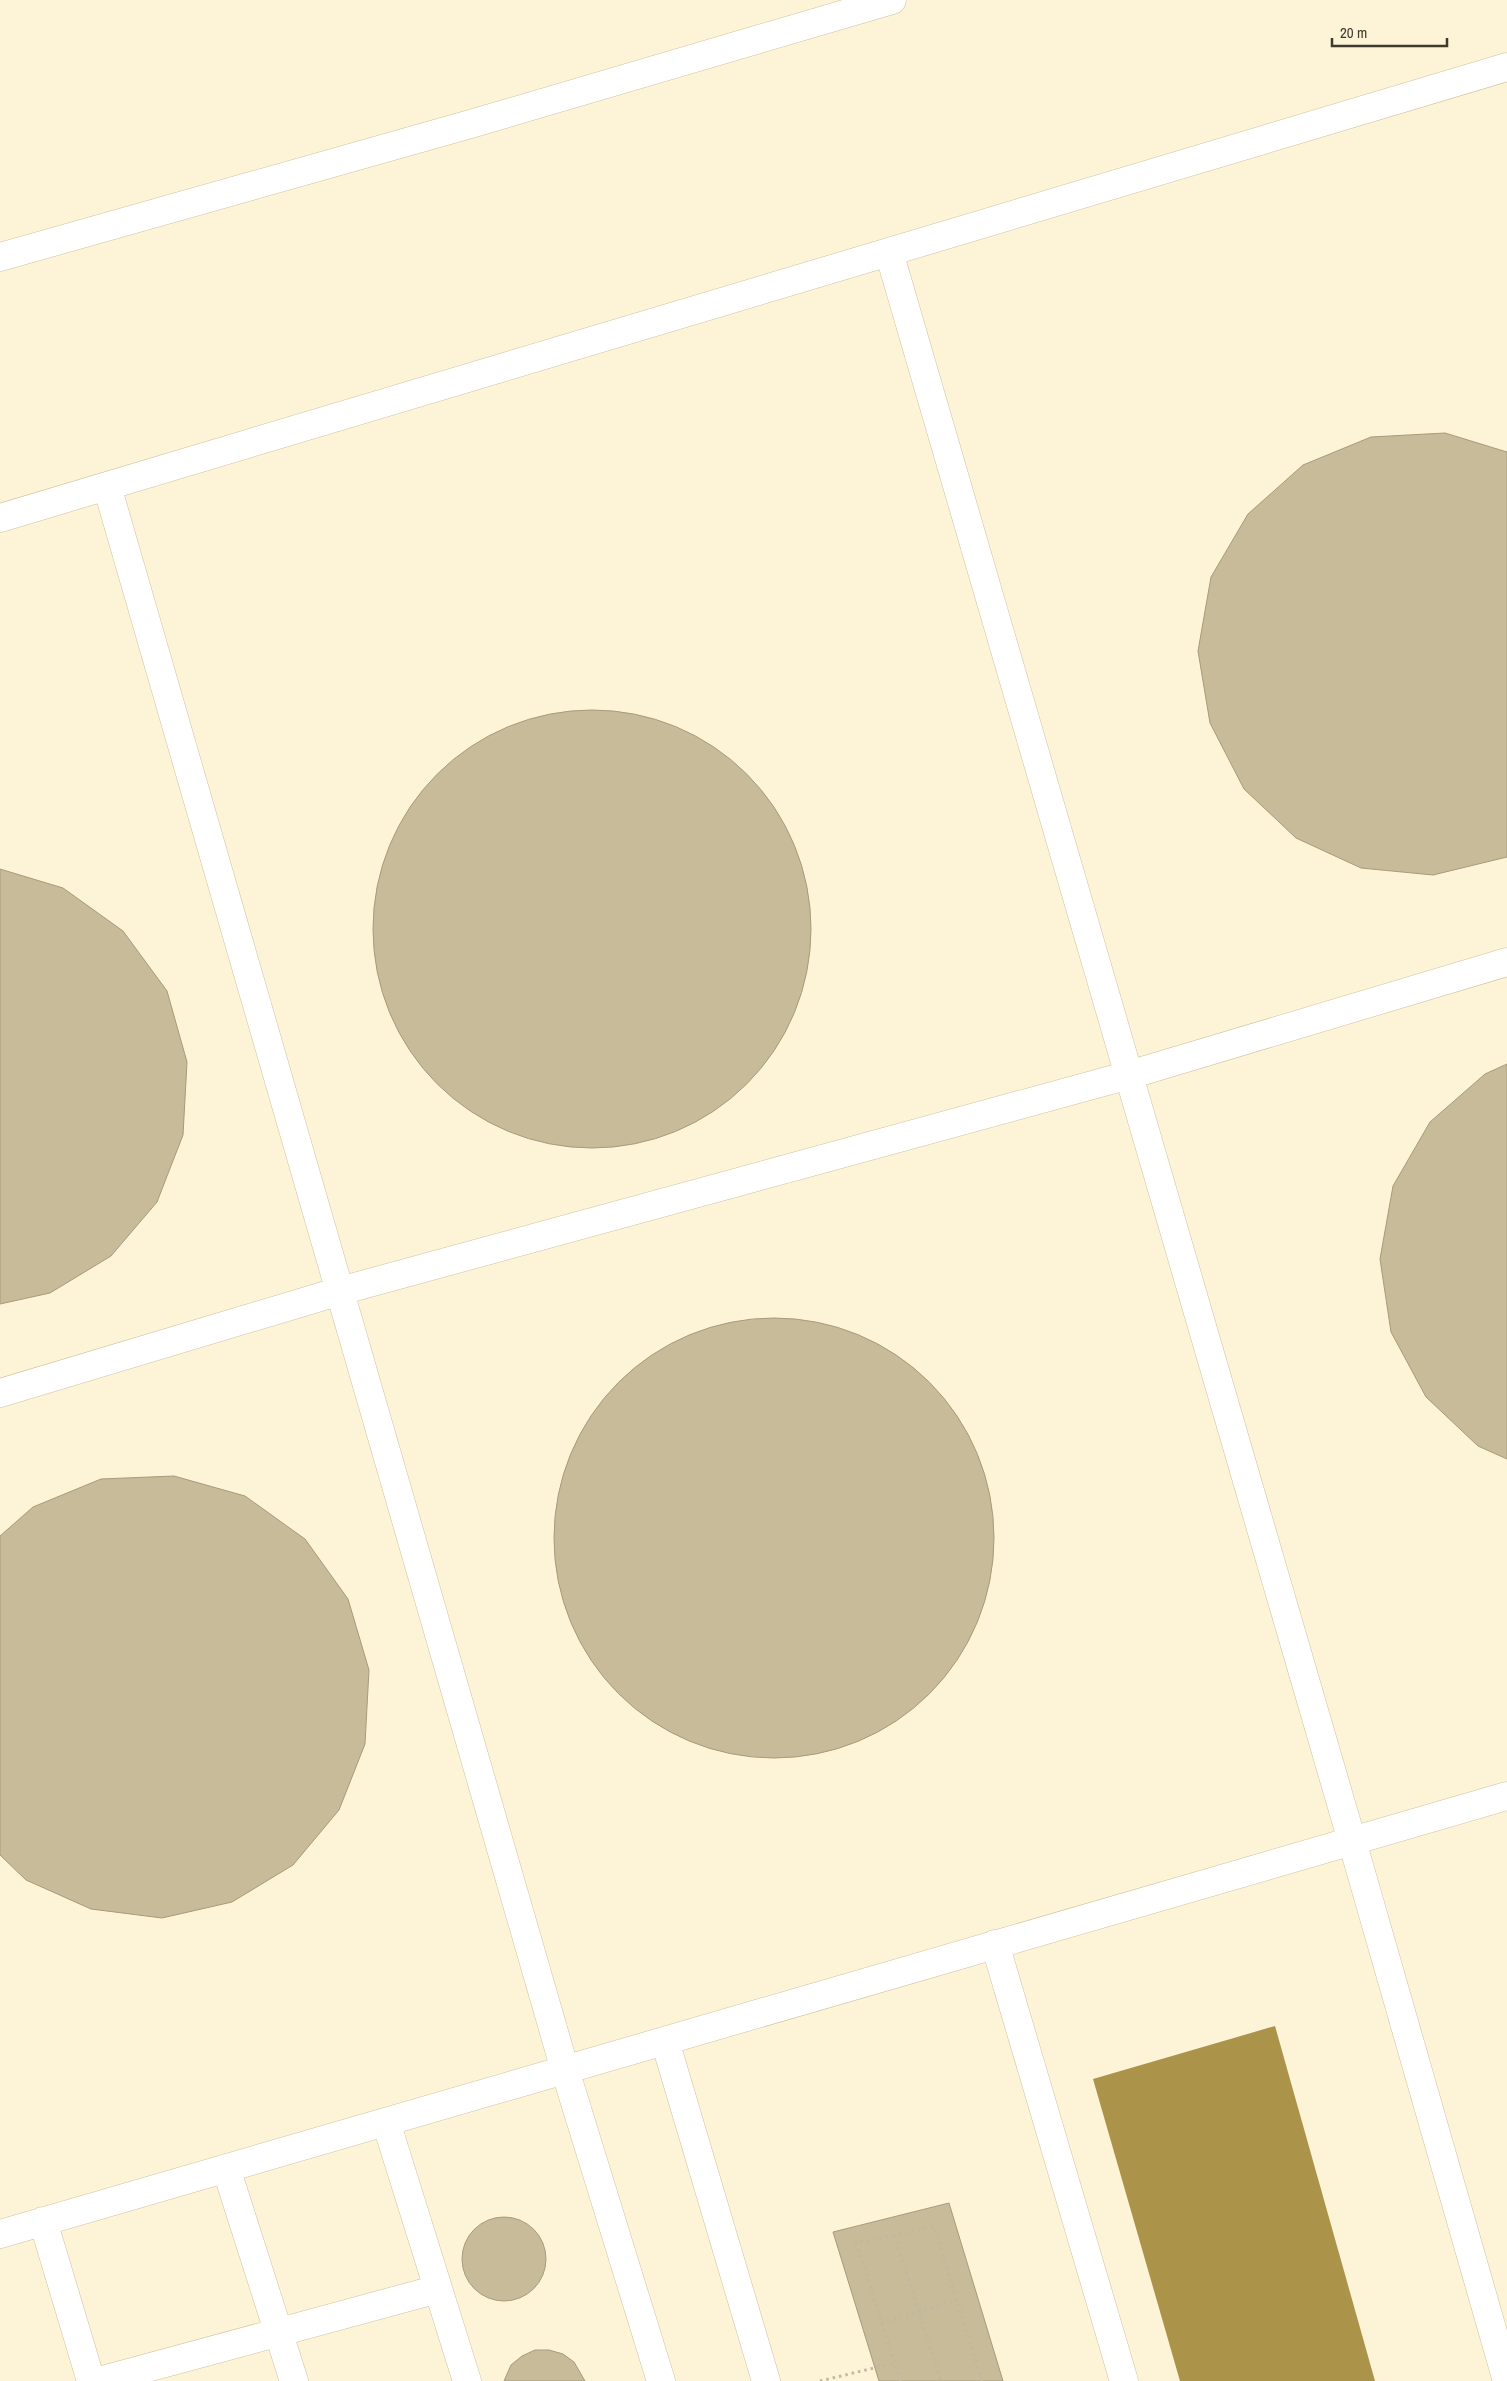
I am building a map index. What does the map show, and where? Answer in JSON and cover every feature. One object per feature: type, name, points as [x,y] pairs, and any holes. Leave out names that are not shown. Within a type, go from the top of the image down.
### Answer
[{"type":"street","points":[[0,258],[464,126],[892,0]]},
{"type":"street","points":[[0,518],[1507,67]]},
{"type":"street","points":[[889,252],[1352,1841],[1507,2381]]},
{"type":"street","points":[[107,486],[565,2070],[661,2381]]},
{"type":"street","points":[[0,1393],[340,1290],[1129,1075],[1507,962]]},
{"type":"street","points":[[0,2234],[1507,1796]]},
{"type":"street","points":[[995,1944],[1124,2381]]},
{"type":"street","points":[[665,2041],[766,2381]]},
{"type":"street","points":[[386,2122],[467,2381]]},
{"type":"street","points":[[226,2168],[294,2381]]},
{"type":"street","points":[[44,2221],[91,2381]]},
{"type":"street","points":[[99,2381],[438,2288]]},
{"type":"path","points":[[901,2381],[856,2243],[934,2227],[982,2381]]},
{"type":"path","points":[[894,2235],[941,2381]]},
{"type":"path","points":[[881,2323],[956,2300]]},
{"type":"path","points":[[820,2381],[895,2363]]},
{"type":"shaded area","points":[[1275,2026],[1375,2381],[1180,2381],[1093,2079]]},
{"type":"building","points":[[1445,433],[1507,452],[1507,857],[1433,875],[1361,868],[1296,838],[1244,789],[1210,723],[1198,651],[1211,577],[1248,514],[1303,465],[1371,437]]},
{"type":"building","points":[[592,710],[635,714],[676,726],[714,747],[747,774],[774,807],[795,845],[807,886],[811,929],[807,972],[795,1013],[774,1051],[747,1084],[714,1111],[676,1132],[635,1144],[592,1148],[549,1144],[508,1132],[470,1111],[437,1084],[410,1051],[389,1013],[377,972],[373,929],[377,886],[389,845],[410,807],[437,774],[470,747],[508,726],[549,714]]},
{"type":"building","points":[[0,869],[63,888],[123,931],[167,991],[187,1062],[183,1135],[157,1202],[111,1256],[50,1293],[0,1304]]},
{"type":"building","points":[[1507,1064],[1507,1459],[1478,1446],[1426,1397],[1391,1332],[1380,1259],[1393,1186],[1430,1122],[1485,1074]]},
{"type":"building","points":[[774,1318],[817,1323],[858,1335],[896,1355],[929,1383],[957,1416],[977,1454],[989,1495],[994,1538],[989,1581],[977,1622],[957,1660],[929,1693],[896,1721],[858,1741],[817,1753],[774,1758],[731,1753],[690,1741],[652,1721],[619,1693],[591,1660],[571,1622],[559,1581],[554,1538],[559,1495],[571,1454],[591,1416],[619,1383],[652,1355],[690,1335],[731,1323]]},
{"type":"building","points":[[174,1476],[245,1496],[305,1539],[348,1599],[369,1670],[365,1744],[339,1810],[293,1865],[232,1902],[162,1918],[91,1909],[26,1880],[0,1855],[0,1536],[33,1507],[101,1479]]},
{"type":"building","points":[[949,2203],[1003,2381],[879,2381],[833,2232]]},
{"type":"building","points":[[504,2217],[520,2220],[534,2229],[543,2243],[546,2259],[543,2275],[534,2289],[520,2298],[504,2301],[488,2298],[474,2289],[465,2275],[462,2259],[465,2243],[474,2229],[488,2220]]},
{"type":"building","points":[[535,2350],[549,2350],[563,2354],[574,2362],[585,2381],[504,2381],[511,2365],[522,2356]]}]
